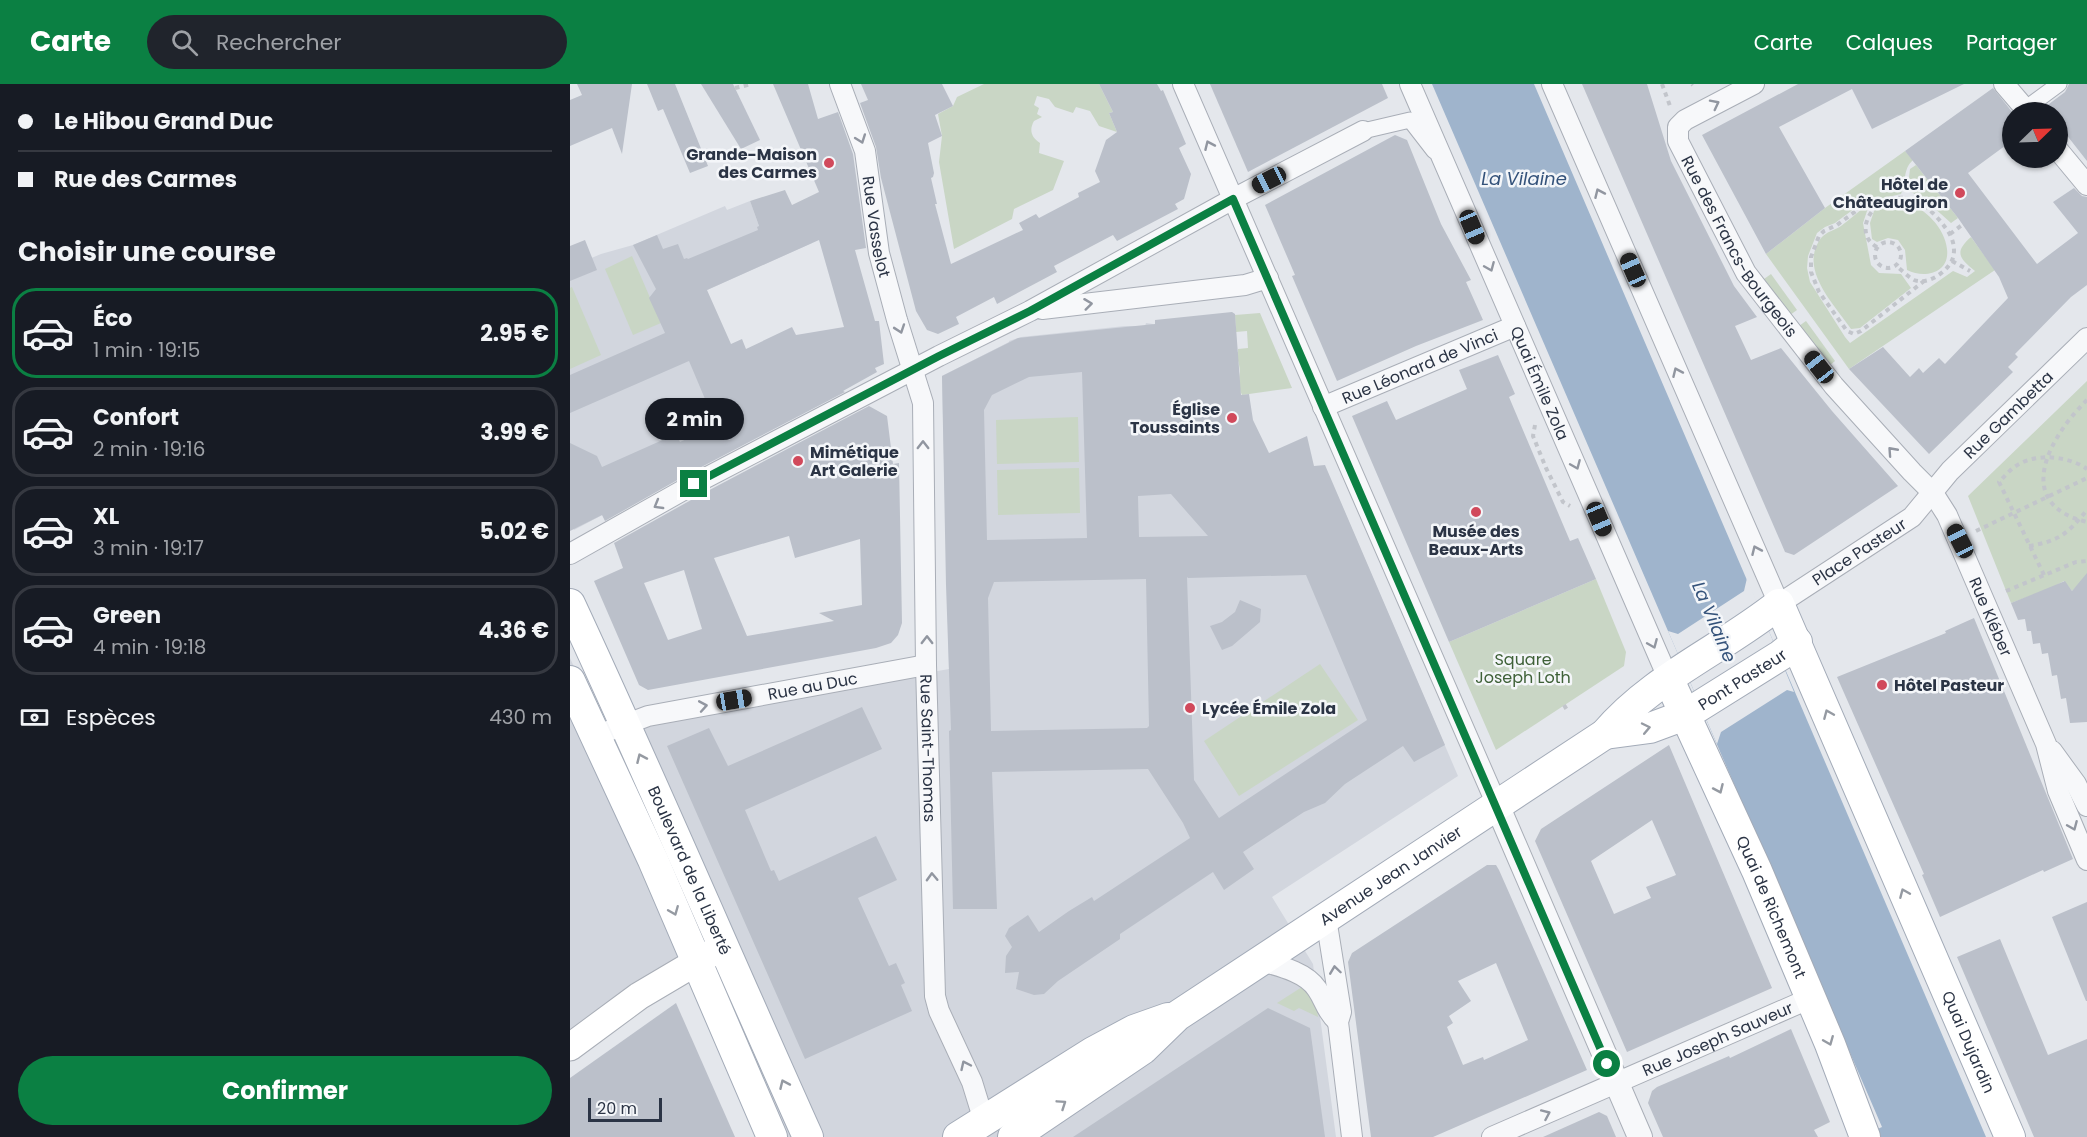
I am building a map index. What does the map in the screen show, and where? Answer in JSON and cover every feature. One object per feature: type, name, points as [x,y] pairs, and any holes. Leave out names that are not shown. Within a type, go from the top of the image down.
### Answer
[{"type":"main road","name":"Boulevard de la Liberté","points":[[570,604],[808,1137]]},
{"type":"main road","name":"Quai Dujardin","points":[[1772,609],[1927,947],[2010,1137]]},
{"type":"main road","points":[[1676,675],[1772,609]]},
{"type":"main road","name":"Pont Pasteur","points":[[1692,711],[1789,648]]},
{"type":"main road","name":"Quai de Richemont","points":[[1676,675],[1811,998],[1864,1135]]},
{"type":"main road","name":"Avenue Jean Janvier","points":[[1013,1137],[1143,1049],[1177,1016],[1605,734],[1622,715],[1676,675]]},
{"type":"main road","name":"Boulevard de la Liberté","points":[[573,694],[653,860],[772,1137]]},
{"type":"main road","name":"Avenue Jean Janvier","points":[[1605,734],[1650,728],[1692,711]]},
{"type":"main road","points":[[570,1047],[639,996],[724,946]]},
{"type":"main road","name":"Avenue Jean Janvier","points":[[958,1137],[985,1129],[1042,1083],[1134,1030],[1177,1016]]},
{"type":"street","name":"Rue Vasselot","points":[[840,84],[865,150],[879,253],[897,320],[914,369]]},
{"type":"street","points":[[1183,84],[1640,1137]]},
{"type":"street","name":"Quai Émile Zola","points":[[1410,84],[1515,326],[1676,675]]},
{"type":"street","points":[[1552,84],[1772,609]]},
{"type":"street","name":"Rue des Francs-Bourgeois","points":[[1754,84],[1694,114],[1678,127],[1678,141],[1746,273],[1834,386],[1911,472],[1934,493]]},
{"type":"street","points":[[2004,84],[2019,102]]},
{"type":"street","points":[[2037,102],[2059,84]]},
{"type":"street","points":[[570,555],[694,484],[1030,311],[1233,199],[1364,131],[1410,120],[1447,168]]},
{"type":"street","points":[[2068,162],[2087,185]]},
{"type":"street","points":[[1030,311],[1245,285],[1268,278]]},
{"type":"street","name":"Rue Léonard de Vinci","points":[[1323,407],[1515,326]]},
{"type":"street","name":"Rue Gambetta","points":[[1934,493],[1950,471],[2087,338]]},
{"type":"street","name":"Rue Saint-Thomas","points":[[914,369],[923,403],[926,665],[935,996],[939,1011],[972,1082],[985,1129]]},
{"type":"street","name":"Place Pasteur","points":[[1772,609],[1912,517],[1934,493]]},
{"type":"street","name":"Rue Kléber","points":[[1934,493],[1960,541],[2046,744],[2058,792],[2087,860]]},
{"type":"street","name":"Rue au Duc","points":[[595,736],[648,716],[926,665]]},
{"type":"street","name":"Rue Kléber","points":[[2046,744],[2076,784],[2087,806]]},
{"type":"street","points":[[1326,918],[1341,1012],[1338,1022],[1352,1137]]},
{"type":"street","points":[[1261,961],[1289,969],[1306,978],[1317,987],[1328,1012],[1338,1022]]},
{"type":"street","name":"Rue Joseph Sauveur","points":[[1492,1137],[1811,998]]},
{"type":"path","points":[[735,88],[752,84]]},
{"type":"path","points":[[1904,197],[1918,201],[1934,214],[1950,234],[1954,249],[1952,261],[1942,273],[1924,281],[1861,331],[1854,334],[1847,331],[1819,292],[1811,272],[1811,257],[1819,236],[1864,205],[1904,197]]},
{"type":"path","points":[[1877,247],[1870,242],[1867,235],[1867,223],[1872,209],[1880,203]]},
{"type":"path","points":[[1950,234],[1962,225]]},
{"type":"path","points":[[1896,266],[1901,254],[1897,246],[1885,242],[1877,247],[1874,255],[1877,263],[1883,268],[1896,266],[1917,281],[1924,281]]},
{"type":"path","points":[[1952,261],[1970,271]]},
{"type":"path","points":[[2087,400],[2056,436],[2048,457],[2044,478],[2046,497],[2060,509],[2087,522]]},
{"type":"path","points":[[1533,436],[1544,469],[1563,502],[1573,508]]},
{"type":"path","points":[[2044,575],[1999,482],[2024,461],[2048,457],[2074,461],[2087,469]]},
{"type":"path","points":[[1960,541],[2087,478]]},
{"type":"path","points":[[2029,546],[2056,540],[2066,534],[2087,510]]},
{"type":"path","points":[[2006,591],[2076,562],[2087,561]]},
{"type":"path","points":[[1564,705],[1567,710]]},
{"type":"shaded area","points":[[750,201],[759,226],[812,243],[685,300],[748,438],[574,530],[570,521],[570,267],[601,254],[633,245],[725,206],[727,210]]},
{"type":"shaded area","points":[[1146,323],[1153,324],[1168,494],[1337,494],[1458,776],[1272,897],[1313,964],[1336,1137],[782,1137],[697,946],[570,1037],[570,658],[608,741],[643,724],[949,669],[942,376],[1021,337],[1145,326]]},
{"type":"green space","points":[[984,84],[1099,84],[1113,112],[1109,113],[1117,132],[1099,126],[1090,111],[1076,107],[1073,113],[1055,107],[1049,99],[1037,96],[1034,105],[1039,108],[1037,114],[1042,117],[1034,121],[1031,130],[1040,143],[1039,153],[1064,161],[1053,190],[1014,209],[1012,219],[954,249],[939,162],[942,136],[938,114],[953,106],[957,97]]},
{"type":"green space","points":[[1905,151],[1913,160],[1907,168],[1901,194],[1862,203],[1835,223],[1825,227],[1817,233],[1808,256],[1807,268],[1810,282],[1845,337],[1850,343],[1953,271],[1967,277],[1975,271],[1961,255],[1962,247],[1971,237],[1995,270],[1849,369],[1766,254],[1825,208]]},
{"type":"green space","points":[[1916,165],[1958,218],[1951,223],[1931,205],[1910,191],[1908,185],[1910,169]]},
{"type":"green space","points":[[1905,202],[1927,214],[1938,226],[1945,241],[1947,257],[1945,264],[1935,272],[1921,274],[1907,270],[1905,250],[1898,240],[1888,238],[1877,242],[1872,239],[1870,223],[1874,211],[1881,207]]},
{"type":"green space","points":[[1863,208],[1868,208],[1863,223],[1871,265],[1879,273],[1901,274],[1911,288],[1860,328],[1851,329],[1821,286],[1814,262],[1815,250],[1821,238],[1841,226]]},
{"type":"green space","points":[[632,256],[661,323],[633,335],[605,269]]},
{"type":"green space","points":[[1771,274],[1797,310],[1790,315],[1764,279]]},
{"type":"green space","points":[[572,287],[601,355],[570,369],[570,288]]},
{"type":"green space","points":[[1260,313],[1292,388],[1242,395],[1236,352],[1238,349],[1248,348],[1247,331],[1236,332],[1235,315]]},
{"type":"green space","points":[[1806,321],[1835,361],[1828,367],[1799,326]]},
{"type":"green space","points":[[2087,381],[2087,576],[2072,591],[2064,581],[2011,603],[1968,496]]},
{"type":"green space","points":[[1078,417],[1079,462],[997,464],[996,420]]},
{"type":"green space","points":[[1079,468],[1080,513],[998,515],[997,470]]},
{"type":"green space","name":"Square Joseph Loth","points":[[1596,579],[1626,652],[1624,666],[1496,750],[1449,642]]},
{"type":"green space","points":[[1320,664],[1358,720],[1239,796],[1204,741]]},
{"type":"green space","points":[[1302,987],[1313,1000],[1318,1017],[1299,1008],[1294,1011],[1277,1003]]},
{"type":"water","name":"La Vilaine","points":[[1432,84],[1534,84],[1986,1137],[1860,1137],[1882,1127]]},
{"type":"pier","points":[[1747,578],[1794,692],[1787,690],[1721,732],[1717,744],[1668,631],[1678,634],[1744,591]]},
{"type":"building","points":[[577,84],[632,84],[622,154],[612,128],[570,146],[570,100],[582,95]]},
{"type":"building","points":[[647,84],[675,84],[708,166],[690,173],[663,109],[658,111]]},
{"type":"building","points":[[701,84],[733,84],[760,140],[741,149]]},
{"type":"building","points":[[773,84],[808,84],[818,119],[838,112],[853,154],[866,248],[855,250],[875,321],[879,321],[884,364],[875,368],[877,372],[843,391],[845,392],[688,474],[605,521],[602,515],[570,531],[570,443],[597,456],[602,467],[676,434],[680,442],[716,425],[689,361],[570,413],[570,375],[665,333],[649,298],[656,289],[633,245],[657,235],[663,249],[678,244],[684,259],[688,259],[758,230],[759,226],[750,201],[785,190],[792,205],[819,192]],"holes":[[[819,240],[844,327],[796,335],[792,327],[746,349],[742,339],[731,344],[707,290]]]},
{"type":"building","points":[[861,84],[942,84],[953,106],[935,115],[942,136],[928,143],[934,173],[931,178],[937,204],[935,204],[951,264],[1023,230],[1019,223],[1036,214],[1039,218],[1079,197],[1078,193],[1100,182],[1095,171],[1106,140],[1117,132],[1109,113],[1113,112],[1099,84],[1157,84],[1161,91],[1163,90],[1186,144],[1179,148],[1191,174],[1184,199],[1175,204],[1178,209],[1117,241],[1113,235],[1054,266],[1057,272],[997,304],[994,297],[956,317],[959,324],[938,334],[927,330],[916,311],[881,178],[876,147],[860,103],[868,100]]},
{"type":"building","points":[[1210,84],[1382,84],[1388,98],[1248,172]]},
{"type":"building","points":[[1582,84],[1647,84],[1671,161],[1734,286],[1757,317],[1735,326],[1751,360],[1781,348],[1832,411],[1898,486],[1794,555],[1785,552]]},
{"type":"building","points":[[1798,84],[1964,84],[1872,129],[1852,89],[1779,127],[1825,208],[1766,254],[1702,135]]},
{"type":"building","points":[[2069,84],[2087,84],[2087,161],[2068,137],[2068,102],[2052,102],[2065,92]]},
{"type":"building","points":[[1993,88],[2004,102],[2002,102],[2002,148],[1968,173],[2037,264],[2078,233],[2053,202],[2074,188],[2082,196],[2087,197],[2087,285],[2071,297],[2015,354],[2018,357],[2008,367],[2013,372],[1929,454],[1849,369],[1883,347],[1910,377],[1919,368],[1923,373],[1939,358],[1945,364],[2008,298],[1999,277],[1958,218],[1905,151]]},
{"type":"building","points":[[1395,135],[1407,140],[1441,224],[1471,280],[1466,282],[1483,320],[1416,346],[1337,381],[1292,276],[1295,275],[1265,205]]},
{"type":"building","points":[[585,240],[597,270],[570,281],[570,246]]},
{"type":"building","points":[[1232,312],[1235,314],[1241,395],[1249,394],[1253,420],[1269,453],[1307,436],[1314,466],[1325,465],[1445,745],[1414,762],[1403,746],[1345,784],[1325,803],[1304,812],[1243,852],[1254,869],[1224,890],[1213,872],[1120,934],[1120,939],[1058,981],[1044,994],[1034,995],[1016,989],[1019,972],[1005,973],[1006,956],[1012,947],[1005,936],[1009,928],[1028,915],[1039,932],[1092,897],[1094,901],[1190,838],[1183,823],[1148,769],[992,772],[997,909],[953,909],[942,376],[1018,338],[1155,324],[1155,320]],"holes":[[[1082,372],[1087,538],[987,540],[984,410],[992,395],[1029,377]],[[1171,494],[1208,536],[1139,537],[1138,496]],[[1306,575],[1367,720],[1219,818],[1194,780],[1188,578]],[[1146,579],[1149,726],[1147,728],[991,731],[988,598],[994,582]]]},
{"type":"building","name":"Musée des Beaux-Arts","points":[[1498,355],[1515,394],[1509,397],[1570,541],[1578,538],[1596,579],[1449,642],[1352,416],[1387,401],[1396,420],[1467,389],[1459,370]]},
{"type":"building","points":[[869,406],[887,416],[893,464],[899,463],[902,623],[898,635],[891,643],[876,648],[648,690],[639,685],[594,581],[623,568],[614,543]],"holes":[[[789,536],[795,558],[860,539],[862,605],[819,613],[834,621],[747,636],[714,558]],[[684,570],[702,629],[668,640],[644,583]]]},
{"type":"building","points":[[2087,573],[2087,722],[2070,723],[2066,698],[2061,699],[2057,675],[2052,676],[2048,653],[2042,654],[2040,643],[2033,644],[2031,631],[2027,631],[2025,619],[2018,620],[2011,603],[2065,581],[2072,591]]},
{"type":"building","points":[[1240,600],[1261,609],[1260,622],[1232,646],[1222,650],[1210,626],[1222,622],[1235,612]]},
{"type":"building","points":[[1974,618],[2073,859],[2044,872],[2043,870],[1940,917],[1922,875],[1924,874],[1837,677],[1946,633],[1945,631]]},
{"type":"building","points":[[862,707],[882,749],[745,810],[771,871],[774,870],[779,881],[876,836],[897,880],[858,898],[889,966],[896,963],[905,983],[901,985],[912,1011],[805,1059],[667,746],[709,728],[728,766]]},
{"type":"building","points":[[1669,745],[1772,988],[1627,1052],[1535,841],[1541,829]],"holes":[[[1652,820],[1676,875],[1646,887],[1651,898],[1614,914],[1591,861]]]},
{"type":"building","points":[[1487,865],[1496,865],[1587,1070],[1433,1137],[1371,1137],[1348,962],[1352,953]],"holes":[[[1496,963],[1528,1040],[1484,1060],[1483,1057],[1463,1065],[1447,1027],[1453,1023],[1449,1016],[1471,1001],[1458,981]]]},
{"type":"building","points":[[2087,902],[2087,1001],[2086,1001],[2052,917]]},
{"type":"building","points":[[2000,939],[2048,1055],[2087,1039],[2087,1137],[2034,1137],[1957,957]]},
{"type":"building","points":[[676,1003],[735,1137],[570,1137],[570,1078]]},
{"type":"building","points":[[1268,1008],[1310,1028],[1325,1137],[1073,1137]]},
{"type":"building","points":[[1791,1029],[1830,1122],[1814,1130],[1818,1137],[1663,1137],[1648,1103],[1652,1091]]},
{"type":"building","points":[[1599,1112],[1607,1116],[1616,1137],[1543,1137]]},
{"type":"place","name":"Grande-Maison des Carmes","points":[[829,163]]},
{"type":"place","name":"Hôtel de Châteaugiron","points":[[1960,193]]},
{"type":"place","name":"Église Toussaints","points":[[1232,418]]},
{"type":"place","name":"Mimétique Art Galerie","points":[[798,461]]},
{"type":"place","name":"Musée des Beaux-Arts","points":[[1476,512]]},
{"type":"place","name":"Hôtel Pasteur","points":[[1882,685]]},
{"type":"place","name":"Lycée Émile Zola","points":[[1190,708]]},
{"type":"route","points":[[694,484],[1030,311],[1233,199],[1607,1064]]}]
